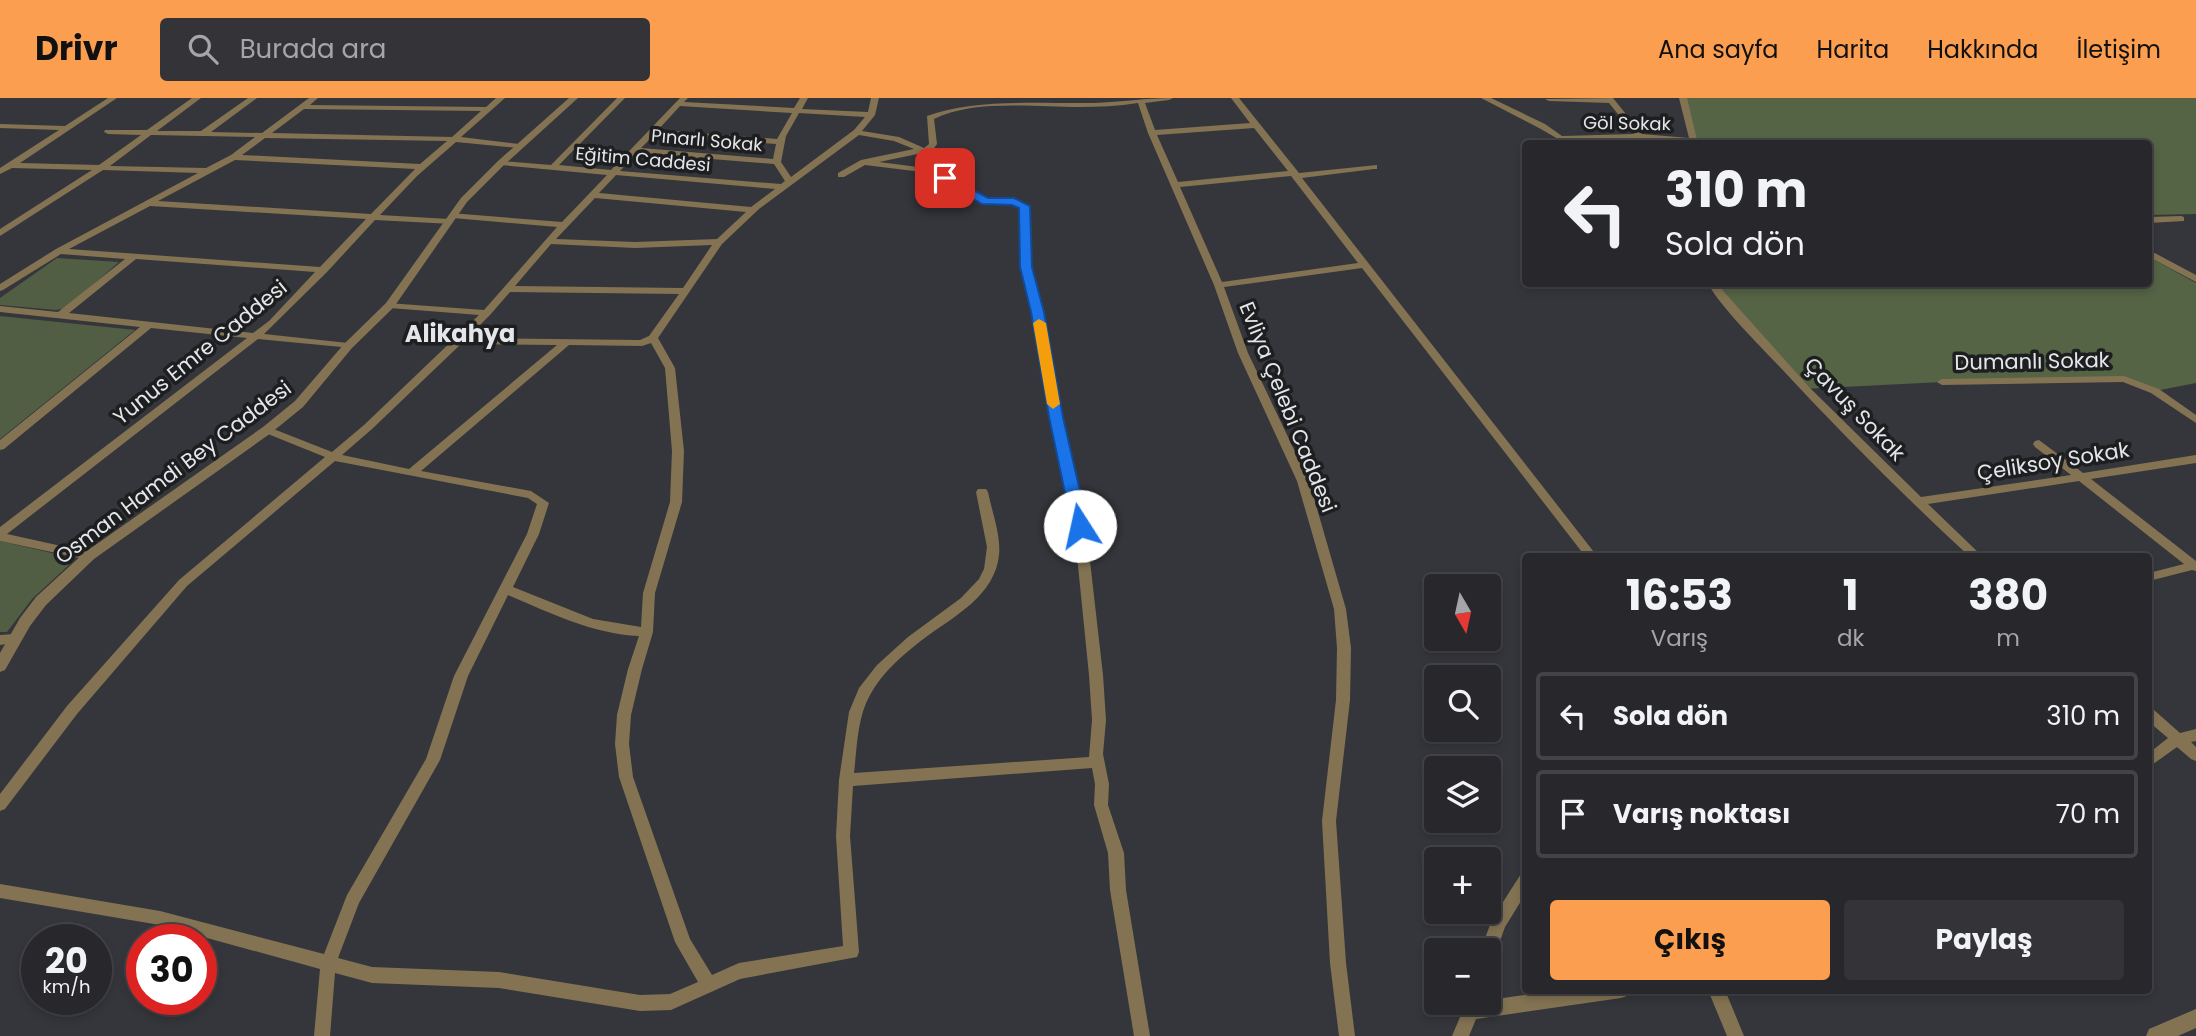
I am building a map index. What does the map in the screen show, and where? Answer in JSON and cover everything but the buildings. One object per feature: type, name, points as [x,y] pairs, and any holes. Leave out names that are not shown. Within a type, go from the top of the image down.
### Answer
[{"type":"street","points":[[0,172],[113,98]]},
{"type":"street","points":[[0,233],[102,168],[197,98]]},
{"type":"street","points":[[202,134],[253,98]]},
{"type":"street","points":[[0,288],[59,251],[234,157],[314,98]]},
{"type":"street","name":"Yunus Emre Caddesi","points":[[0,535],[282,314],[422,167],[501,98]]},
{"type":"street","name":"Osman Hamdi Bey Caddesi","points":[[0,666],[7,639],[41,601],[89,556],[267,430],[299,404],[348,346],[390,305],[464,200],[519,146],[574,98]]},
{"type":"street","points":[[553,167],[621,98]]},
{"type":"street","points":[[785,184],[777,162],[780,142],[804,98]]},
{"type":"street","points":[[458,341],[642,343],[653,338],[719,242],[752,210],[857,132],[871,116],[875,98],[869,98]]},
{"type":"street","points":[[962,109],[985,98]]},
{"type":"street","points":[[841,175],[863,162],[926,151],[933,144],[931,117],[962,109],[1039,104],[1090,105],[1169,98]]},
{"type":"street","points":[[1235,98],[1589,553]]},
{"type":"street","points":[[1485,98],[1562,140]]},
{"type":"street","points":[[1683,98],[1693,140]]},
{"type":"street","name":"Evliya Çelebi Caddesi","points":[[1140,99],[1152,133],[1219,285],[1242,353],[1303,481],[1340,609],[1344,635],[1343,699],[1329,821],[1338,963],[1347,1036]]},
{"type":"street","points":[[1549,99],[1610,99],[1640,136]]},
{"type":"street","points":[[0,805],[72,710],[160,607],[218,551],[334,457],[487,313],[564,225],[682,101],[795,113],[871,116]]},
{"type":"street","points":[[301,107],[489,109]]},
{"type":"street","points":[[1152,133],[1256,125]]},
{"type":"street","points":[[0,126],[66,128]]},
{"type":"street","points":[[108,132],[455,139],[519,146]]},
{"type":"street","points":[[650,132],[780,142]]},
{"type":"street","points":[[857,132],[896,139],[926,151]]},
{"type":"street","name":"Göl Sokak","points":[[1579,140],[1640,136],[1675,140]]},
{"type":"street","name":"Pınarlı Sokak","points":[[634,150],[777,162]]},
{"type":"street","points":[[234,157],[422,167]]},
{"type":"street","points":[[863,162],[923,170],[945,178],[986,201],[1014,202],[1025,206],[1026,267],[1082,538],[1096,675],[1097,762],[1102,784],[1102,813],[1116,853],[1118,890],[1142,1036]]},
{"type":"street","name":"Eğitim Caddesi","points":[[501,163],[785,184]]},
{"type":"street","points":[[11,165],[209,171]]},
{"type":"street","points":[[1176,185],[1374,167]]},
{"type":"street","points":[[593,195],[752,210]]},
{"type":"street","points":[[149,203],[564,225]]},
{"type":"street","points":[[2152,220],[2181,219]]},
{"type":"street","points":[[549,242],[635,245],[719,242]]},
{"type":"street","points":[[59,251],[324,270]]},
{"type":"street","points":[[2152,255],[2196,279]]},
{"type":"street","points":[[61,316],[133,257]]},
{"type":"street","points":[[1219,285],[1363,265]]},
{"type":"street","name":"Çavuş Sokak","points":[[1715,287],[1803,389],[1973,553]]},
{"type":"street","points":[[506,289],[686,291]]},
{"type":"street","points":[[390,305],[487,313]]},
{"type":"street","points":[[0,309],[147,327],[348,346]]},
{"type":"street","points":[[0,446],[147,327]]},
{"type":"street","points":[[653,338],[670,368],[678,451],[676,502],[649,593],[647,632],[624,715],[622,744],[626,777],[683,942],[708,984]]},
{"type":"street","points":[[411,472],[566,342]]},
{"type":"street","name":"Dumanlı Sokak","points":[[1942,382],[2124,379],[2155,391],[2196,420]]},
{"type":"street","points":[[267,430],[334,457],[541,499],[543,507],[461,676],[445,731],[433,760],[359,886],[328,964],[322,1036]]},
{"type":"street","points":[[2039,444],[2196,566]]},
{"type":"street","name":"Çeliksoy Sokak","points":[[1917,502],[2196,459]]},
{"type":"street","points":[[0,891],[160,918],[372,975],[499,980],[655,1004],[671,1003],[739,971],[850,952],[843,836],[846,780],[857,711],[865,690],[893,657],[950,614],[979,589],[987,576],[993,552],[982,492]]},
{"type":"street","points":[[0,535],[89,556]]},
{"type":"street","points":[[2152,576],[2196,566]]},
{"type":"street","points":[[504,588],[597,624],[624,631],[647,632]]},
{"type":"street","points":[[2152,720],[2196,755]]},
{"type":"street","points":[[2152,759],[2177,739],[2196,735]]},
{"type":"street","points":[[846,780],[1097,762]]},
{"type":"street","points":[[1493,938],[1498,924],[1522,885]]},
{"type":"street","points":[[1501,1004],[1586,994]]},
{"type":"street","points":[[1719,994],[1736,1036]]},
{"type":"street","points":[[1460,1036],[1469,1015]]},
{"type":"street","points":[[2156,1036],[2196,1018]]},
{"type":"green space","points":[[1683,98],[2196,98],[2196,214],[2152,215],[2152,140],[1693,140]]},
{"type":"green space","points":[[57,258],[119,262],[66,308],[56,310],[0,305],[0,298]]},
{"type":"green space","points":[[2152,259],[2196,283],[2196,383],[2155,391],[2124,379],[1942,382],[1803,389],[1715,287],[2152,287]]},
{"type":"green space","points":[[0,316],[135,330],[0,439]]},
{"type":"green space","points":[[0,541],[69,557],[70,564],[32,599],[7,632],[0,632]]},
{"type":"slow traffic","points":[[1039,323],[1053,404]]},
{"type":"district","name":"Alikahya","points":[[460,333]]},
{"type":"route","points":[[945,178],[969,194],[986,201],[1019,202],[1025,206],[1026,267],[1080,526]]}]
